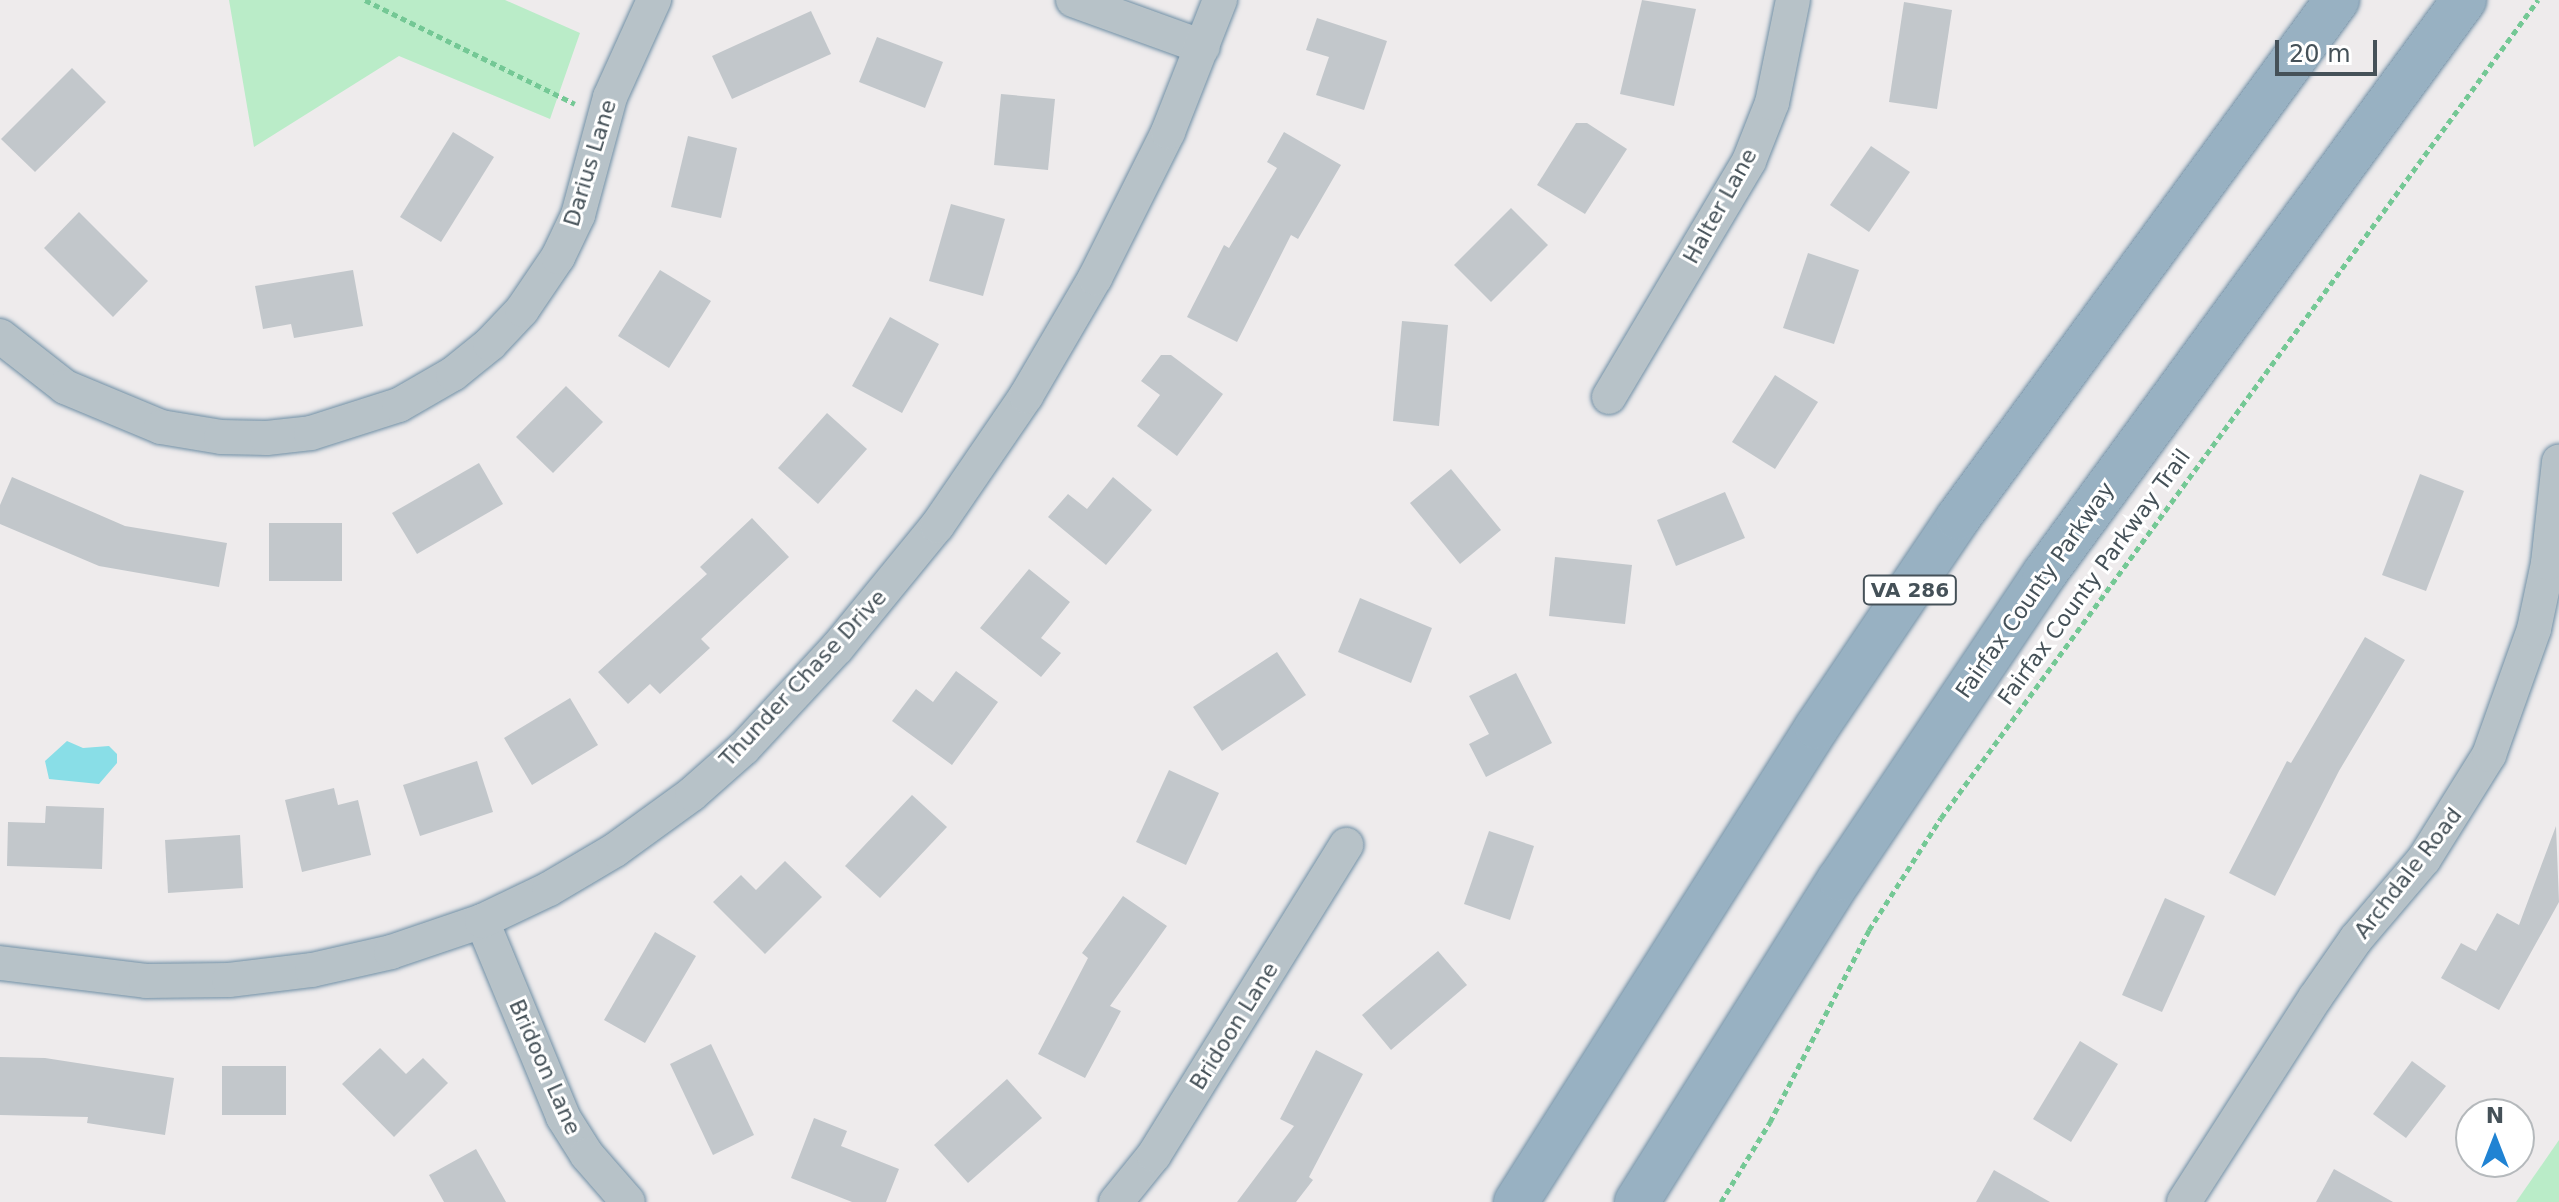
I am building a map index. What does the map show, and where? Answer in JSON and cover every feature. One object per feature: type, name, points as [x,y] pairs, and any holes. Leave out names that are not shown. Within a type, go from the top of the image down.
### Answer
[{"type":"highway","name":"VA 286","points":[[1516,1202],[1817,727],[1958,518],[2337,0]]},
{"type":"highway","name":"Fairfax County Parkway","points":[[1637,1202],[1840,879],[2045,573],[2464,0]]},
{"type":"street","name":"Darius Lane","points":[[0,336],[65,387],[161,427],[221,437],[267,438],[356,422],[399,405],[453,374],[522,310],[578,215],[626,56],[654,0]]},
{"type":"street","points":[[1073,0],[1203,47]]},
{"type":"street","name":"Thunder Chase Drive","points":[[0,963],[146,981],[229,980],[312,970],[391,952],[482,921],[615,850],[692,794],[744,748],[837,648],[937,526],[1026,396],[1095,278],[1168,132],[1220,0]]},
{"type":"street","name":"Halter Lane","points":[[1609,397],[1749,161],[1772,103],[1793,0]]},
{"type":"street","name":"Archdale Road","points":[[2184,1202],[2315,998],[2439,838],[2489,755],[2534,629],[2548,563],[2559,462]]},
{"type":"street","name":"Bridoon Lane","points":[[1116,1202],[1154,1155],[1346,845]]},
{"type":"street","name":"Bridoon Lane","points":[[482,921],[563,1117],[587,1155],[628,1202]]},
{"type":"path","points":[[365,0],[605,118]]},
{"type":"path","name":"Fairfax County Parkway Trail","points":[[1721,1202],[1770,1122],[1869,930],[1941,818],[2538,0]]},
{"type":"green space","points":[[229,0],[505,0],[580,33],[550,119],[399,56],[254,147]]},
{"type":"green space","points":[[2559,1140],[2559,1202],[2516,1202]]},
{"type":"water","points":[[67,741],[83,748],[109,746],[117,754],[117,763],[99,784],[49,779],[45,761]]},
{"type":"building","points":[[1642,0],[1696,9],[1674,106],[1620,94]]},
{"type":"building","points":[[1904,2],[1952,10],[1937,109],[1889,102]]},
{"type":"building","points":[[811,11],[831,54],[732,99],[712,56]]},
{"type":"building","points":[[1317,18],[1387,41],[1364,110],[1316,95],[1329,57],[1306,50]]},
{"type":"building","points":[[877,37],[943,62],[925,108],[859,82]]},
{"type":"building","points":[[72,68],[106,102],[35,172],[1,139]]},
{"type":"building","points":[[1001,94],[1055,99],[1048,170],[994,165]]},
{"type":"building","points":[[1576,123],[1587,123],[1627,149],[1585,214],[1537,185]]},
{"type":"building","points":[[453,132],[494,157],[441,242],[400,217]]},
{"type":"building","points":[[1284,132],[1341,165],[1298,239],[1291,235],[1237,342],[1187,317],[1224,245],[1229,248],[1277,168],[1267,162]]},
{"type":"building","points":[[688,136],[737,148],[721,218],[671,207]]},
{"type":"building","points":[[1871,146],[1910,172],[1869,232],[1830,205]]},
{"type":"building","points":[[951,204],[1005,219],[983,296],[929,281]]},
{"type":"building","points":[[1511,208],[1548,245],[1491,302],[1454,265]]},
{"type":"building","points":[[79,212],[148,281],[113,317],[44,248]]},
{"type":"building","points":[[1808,253],[1859,270],[1834,344],[1783,328]]},
{"type":"building","points":[[353,270],[363,326],[294,338],[291,324],[263,329],[255,286]]},
{"type":"building","points":[[660,270],[711,301],[669,368],[618,336]]},
{"type":"building","points":[[890,317],[939,344],[902,413],[852,386]]},
{"type":"building","points":[[1402,321],[1448,325],[1439,426],[1393,421]]},
{"type":"building","points":[[1161,355],[1171,355],[1223,394],[1177,456],[1137,426],[1160,395],[1141,381]]},
{"type":"building","points":[[1775,375],[1818,402],[1775,469],[1732,442]]},
{"type":"building","points":[[566,386],[603,422],[553,473],[516,437]]},
{"type":"building","points":[[827,413],[867,449],[818,504],[778,468]]},
{"type":"building","points":[[479,463],[503,504],[417,554],[392,513]]},
{"type":"building","points":[[1451,469],[1501,530],[1460,564],[1410,503]]},
{"type":"building","points":[[2420,474],[2464,491],[2426,591],[2382,575]]},
{"type":"building","points":[[12,477],[125,526],[227,543],[219,587],[99,566],[0,524],[0,505]]},
{"type":"building","points":[[1113,477],[1152,510],[1106,565],[1048,517],[1068,494],[1087,509]]},
{"type":"building","points":[[1725,492],[1745,538],[1676,566],[1657,520]]},
{"type":"building","points":[[752,518],[789,557],[701,639],[710,648],[660,694],[650,684],[628,704],[598,672],[707,574],[700,567]]},
{"type":"building","points":[[269,523],[342,523],[342,581],[269,581]]},
{"type":"building","points":[[1555,557],[1632,565],[1625,624],[1549,616]]},
{"type":"building","points":[[1029,569],[1070,602],[1041,638],[1061,653],[1041,677],[980,628]]},
{"type":"building","points":[[1360,598],[1432,628],[1411,683],[1338,652]]},
{"type":"building","points":[[2365,637],[2405,660],[2339,771],[2275,896],[2229,873],[2287,761],[2291,763]]},
{"type":"building","points":[[1277,652],[1306,695],[1222,751],[1193,707]]},
{"type":"building","points":[[956,671],[998,702],[952,765],[892,721],[916,689],[933,702]]},
{"type":"building","points":[[1516,673],[1552,743],[1486,777],[1469,744],[1489,734],[1469,696]]},
{"type":"building","points":[[570,698],[598,745],[532,785],[504,738]]},
{"type":"building","points":[[477,761],[493,812],[420,836],[403,785]]},
{"type":"building","points":[[1169,770],[1219,793],[1186,865],[1136,842]]},
{"type":"building","points":[[334,788],[338,805],[358,800],[371,855],[302,872],[285,800]]},
{"type":"building","points":[[912,795],[947,827],[880,898],[845,866]]},
{"type":"building","points":[[46,806],[104,808],[102,869],[7,866],[8,822],[45,823]]},
{"type":"building","points":[[2556,826],[2559,902],[2499,1010],[2441,978],[2461,943],[2476,951],[2497,913],[2519,925]]},
{"type":"building","points":[[1489,831],[1534,846],[1510,920],[1464,904]]},
{"type":"building","points":[[240,835],[243,888],[168,893],[165,840]]},
{"type":"building","points":[[785,861],[822,897],[765,954],[713,902],[741,875],[756,890]]},
{"type":"building","points":[[1123,896],[1167,926],[1110,1006],[1121,1011],[1085,1078],[1038,1054],[1088,958],[1082,953]]},
{"type":"building","points":[[2165,898],[2205,916],[2162,1012],[2122,995]]},
{"type":"building","points":[[655,932],[696,956],[645,1043],[604,1020]]},
{"type":"building","points":[[1438,951],[1467,985],[1391,1050],[1362,1015]]},
{"type":"building","points":[[2080,1041],[2118,1064],[2071,1142],[2033,1119]]},
{"type":"building","points":[[711,1044],[754,1135],[713,1155],[670,1064]]},
{"type":"building","points":[[380,1048],[406,1074],[423,1058],[448,1083],[394,1137],[342,1084]]},
{"type":"building","points":[[1316,1050],[1363,1074],[1309,1177],[1313,1180],[1296,1202],[1237,1202],[1294,1126],[1280,1119]]},
{"type":"building","points":[[0,1057],[45,1058],[174,1078],[165,1135],[87,1123],[88,1117],[0,1115]]},
{"type":"building","points":[[2412,1061],[2446,1086],[2406,1138],[2373,1114]]},
{"type":"building","points":[[222,1066],[286,1066],[286,1115],[222,1115]]},
{"type":"building","points":[[1007,1079],[1042,1118],[968,1183],[934,1145]]},
{"type":"building","points":[[814,1118],[847,1131],[841,1146],[899,1169],[886,1202],[852,1202],[791,1178]]},
{"type":"building","points":[[476,1149],[506,1202],[444,1202],[429,1175]]},
{"type":"building","points":[[2334,1169],[2393,1202],[2316,1202]]},
{"type":"building","points":[[1994,1170],[2050,1202],[1976,1202]]}]
